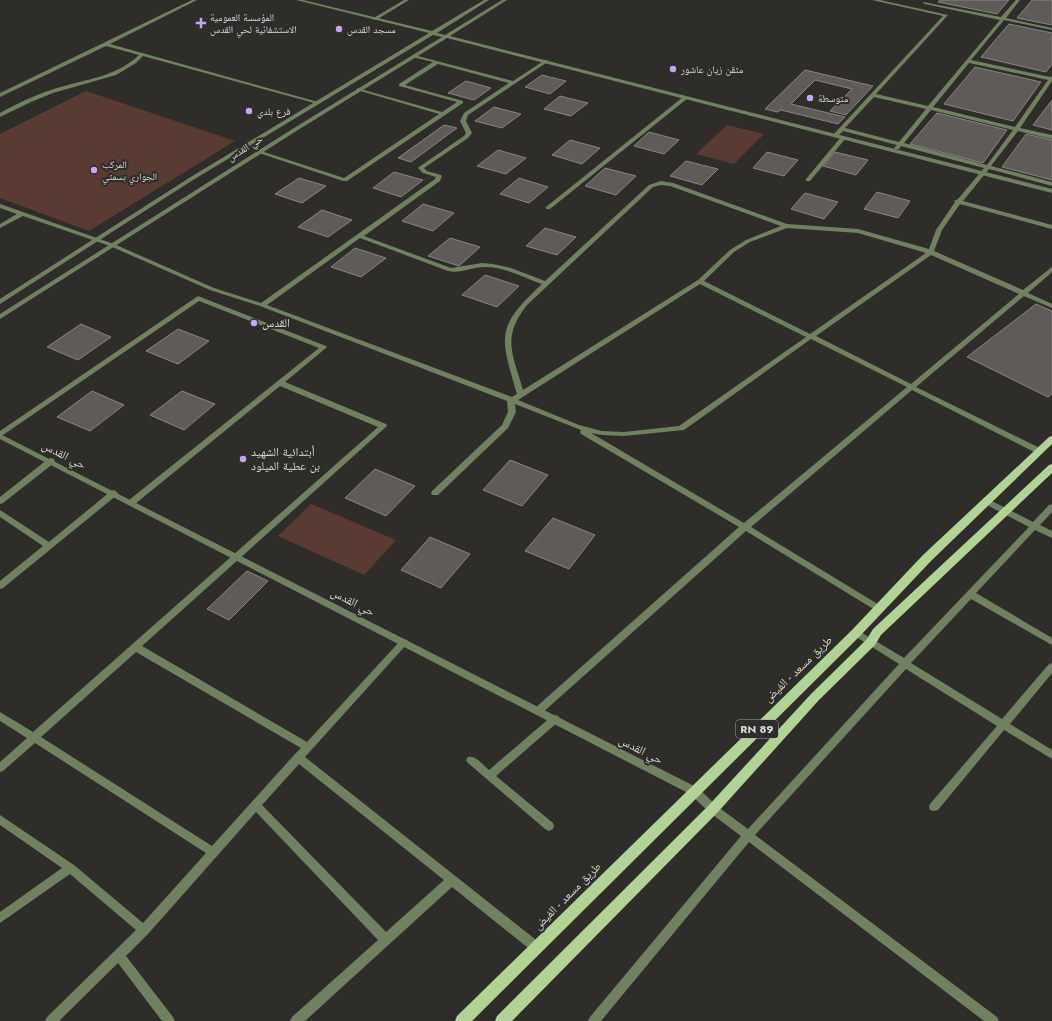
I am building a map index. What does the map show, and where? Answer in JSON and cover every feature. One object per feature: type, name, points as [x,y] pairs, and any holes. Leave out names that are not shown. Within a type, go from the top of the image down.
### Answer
[{"type":"main road","name":"طريق مسعد - الفيض","points":[[462,1021],[694,790],[856,633],[878,608],[986,501],[1052,439]]},
{"type":"main road","name":"RN 89","points":[[502,1021],[712,809],[815,697],[871,642],[877,632],[1052,467]]},
{"type":"street","points":[[0,95],[195,0]]},
{"type":"street","points":[[298,0],[546,61],[894,151],[1052,184]]},
{"type":"street","points":[[374,19],[407,0]]},
{"type":"street","points":[[0,302],[191,179],[486,0]]},
{"type":"street","name":"حي القدس","points":[[0,317],[259,152],[505,0]]},
{"type":"street","points":[[835,136],[946,15],[874,0]]},
{"type":"street","points":[[894,151],[1018,0]]},
{"type":"street","points":[[919,9],[926,2],[1052,29]]},
{"type":"street","points":[[106,44],[316,103]]},
{"type":"street","points":[[0,115],[30,99],[71,85],[99,80],[121,71],[137,60],[142,54]]},
{"type":"street","points":[[414,56],[514,83]]},
{"type":"street","points":[[262,305],[438,180],[439,176],[422,170],[422,166],[466,137],[469,133],[463,121],[466,114],[546,61]]},
{"type":"street","points":[[0,206],[112,245],[212,289],[262,305],[576,427],[602,433],[624,434],[681,428],[931,252],[933,238],[957,201],[986,170],[1052,79],[968,61]]},
{"type":"street","points":[[259,152],[344,180],[461,102],[400,85],[437,62]]},
{"type":"street","points":[[359,90],[443,114]]},
{"type":"street","points":[[873,95],[1052,137]]},
{"type":"street","points":[[548,208],[685,98]]},
{"type":"street","points":[[842,129],[986,170],[1052,191]]},
{"type":"street","points":[[808,180],[843,138]]},
{"type":"street","points":[[521,394],[506,340],[519,311],[651,186],[658,184],[675,186],[786,226],[858,231],[931,252],[1022,294],[1052,306]]},
{"type":"street","points":[[957,201],[1052,227]]},
{"type":"street","points":[[0,226],[22,214]]},
{"type":"street","points":[[511,401],[644,318],[700,281],[732,251],[748,241],[786,226]]},
{"type":"street","points":[[359,236],[445,268],[456,270],[480,265],[491,265],[547,284]]},
{"type":"street","points":[[538,711],[745,527],[1052,269]]},
{"type":"street","points":[[700,281],[1039,451]]},
{"type":"street","points":[[0,436],[212,289]]},
{"type":"street","points":[[132,502],[324,347],[198,298]]},
{"type":"street","points":[[0,768],[383,426],[280,383]]},
{"type":"street","points":[[434,493],[505,426],[512,412],[511,401]]},
{"type":"street","points":[[576,427],[878,608]]},
{"type":"street","name":"حي القدس","points":[[0,436],[694,790],[712,809],[992,1021]]},
{"type":"street","points":[[0,501],[51,461]]},
{"type":"street","points":[[0,586],[114,493]]},
{"type":"street","points":[[986,501],[1052,535]]},
{"type":"street","points":[[594,1021],[748,836],[905,664],[1052,507]]},
{"type":"street","points":[[0,513],[49,546]]},
{"type":"street","points":[[970,594],[1052,642]]},
{"type":"street","points":[[856,633],[1052,755]]},
{"type":"street","points":[[52,1021],[144,930],[212,852],[404,642]]},
{"type":"street","points":[[136,647],[308,747]]},
{"type":"street","points":[[934,807],[1052,667]]},
{"type":"street","points":[[0,716],[212,852]]},
{"type":"street","points":[[489,776],[555,719]]},
{"type":"street","points":[[298,757],[536,947]]},
{"type":"street","points":[[471,760],[548,826]]},
{"type":"street","points":[[255,805],[386,940]]},
{"type":"street","points":[[0,819],[70,868],[144,930]]},
{"type":"street","points":[[0,918],[70,868]]},
{"type":"street","points":[[296,1021],[452,880]]},
{"type":"street","points":[[119,956],[169,1021]]},
{"type":"shaded area","name":"المركب الجواري بسمتي","points":[[86,91],[235,141],[89,231],[0,198],[0,134]]},
{"type":"shaded area","points":[[727,125],[764,134],[734,164],[696,154]]},
{"type":"shaded area","points":[[311,504],[396,540],[364,575],[278,536]]},
{"type":"building","points":[[940,0],[1009,0],[997,14],[938,2]]},
{"type":"building","points":[[1032,0],[1052,0],[1052,25],[1017,18]]},
{"type":"building","points":[[1009,24],[1052,33],[1052,64],[1046,72],[981,57]]},
{"type":"building","points":[[975,67],[1041,82],[1013,121],[944,104]]},
{"type":"building","points":[[805,70],[873,86],[846,115],[830,111],[852,89],[815,80],[791,104],[845,117],[838,124],[781,110],[777,112],[765,109]]},
{"type":"building","points":[[542,75],[566,81],[550,94],[525,87]]},
{"type":"building","points":[[466,81],[491,88],[474,100],[448,93]]},
{"type":"building","points":[[560,96],[588,103],[571,116],[544,109]]},
{"type":"building","points":[[1052,100],[1052,130],[1033,125]]},
{"type":"building","points":[[494,107],[521,114],[502,128],[475,121]]},
{"type":"building","points":[[937,113],[1007,130],[983,163],[910,144]]},
{"type":"building","points":[[444,125],[457,128],[411,162],[398,158]]},
{"type":"building","points":[[649,132],[679,140],[664,154],[634,146]]},
{"type":"building","points":[[1026,134],[1052,140],[1052,180],[1002,167]]},
{"type":"building","points":[[570,140],[600,148],[582,164],[552,155]]},
{"type":"building","points":[[498,150],[526,158],[506,174],[477,166]]},
{"type":"building","points":[[767,152],[798,160],[784,176],[753,168]]},
{"type":"building","points":[[835,152],[868,160],[856,175],[823,166]]},
{"type":"building","points":[[686,161],[718,169],[702,185],[670,176]]},
{"type":"building","points":[[605,168],[636,176],[616,195],[585,186]]},
{"type":"building","points":[[394,172],[423,180],[401,197],[373,188]]},
{"type":"building","points":[[299,178],[326,186],[302,203],[275,194]]},
{"type":"building","points":[[519,178],[548,187],[529,203],[500,194]]},
{"type":"building","points":[[877,192],[910,201],[898,218],[864,209]]},
{"type":"building","points":[[805,193],[838,202],[824,219],[791,209]]},
{"type":"building","points":[[423,204],[454,213],[433,231],[402,221]]},
{"type":"building","points":[[322,210],[352,220],[328,237],[298,227]]},
{"type":"building","points":[[545,228],[576,237],[557,255],[526,246]]},
{"type":"building","points":[[450,238],[480,247],[459,266],[428,256]]},
{"type":"building","points":[[355,248],[386,258],[361,277],[331,267]]},
{"type":"building","points":[[485,275],[519,286],[497,307],[462,295]]},
{"type":"building","points":[[1036,304],[1052,311],[1052,394],[1048,397],[967,357]]},
{"type":"building","points":[[81,324],[111,337],[78,360],[47,347]]},
{"type":"building","points":[[178,329],[209,341],[178,364],[146,351]]},
{"type":"building","points":[[92,391],[124,405],[90,431],[57,417]]},
{"type":"building","points":[[182,391],[215,404],[184,430],[150,415]]},
{"type":"building","points":[[510,460],[548,475],[522,506],[483,490]]},
{"type":"building","points":[[375,469],[415,486],[386,516],[345,498]]},
{"type":"building","points":[[553,518],[595,535],[569,569],[525,551]]},
{"type":"building","points":[[430,537],[470,554],[441,588],[401,570]]},
{"type":"building","points":[[247,571],[268,581],[229,620],[207,609]]},
{"type":"place","name":"المؤسسة العمومية الاستشفائية لحي القدس","points":[[201,23]]},
{"type":"place","name":"مسجد القدس","points":[[339,29]]},
{"type":"place","name":"متقن زيان عاشور","points":[[673,69]]},
{"type":"place","name":"متوسطة","points":[[810,98]]},
{"type":"place","name":"فرع بلدي","points":[[249,111]]},
{"type":"place","name":"المركب الجواري بسمتي","points":[[94,170]]},
{"type":"place","name":"القدس","points":[[254,323]]},
{"type":"place","name":"أبتدائية الشهيد بن عطية الميلود","points":[[243,459]]}]
